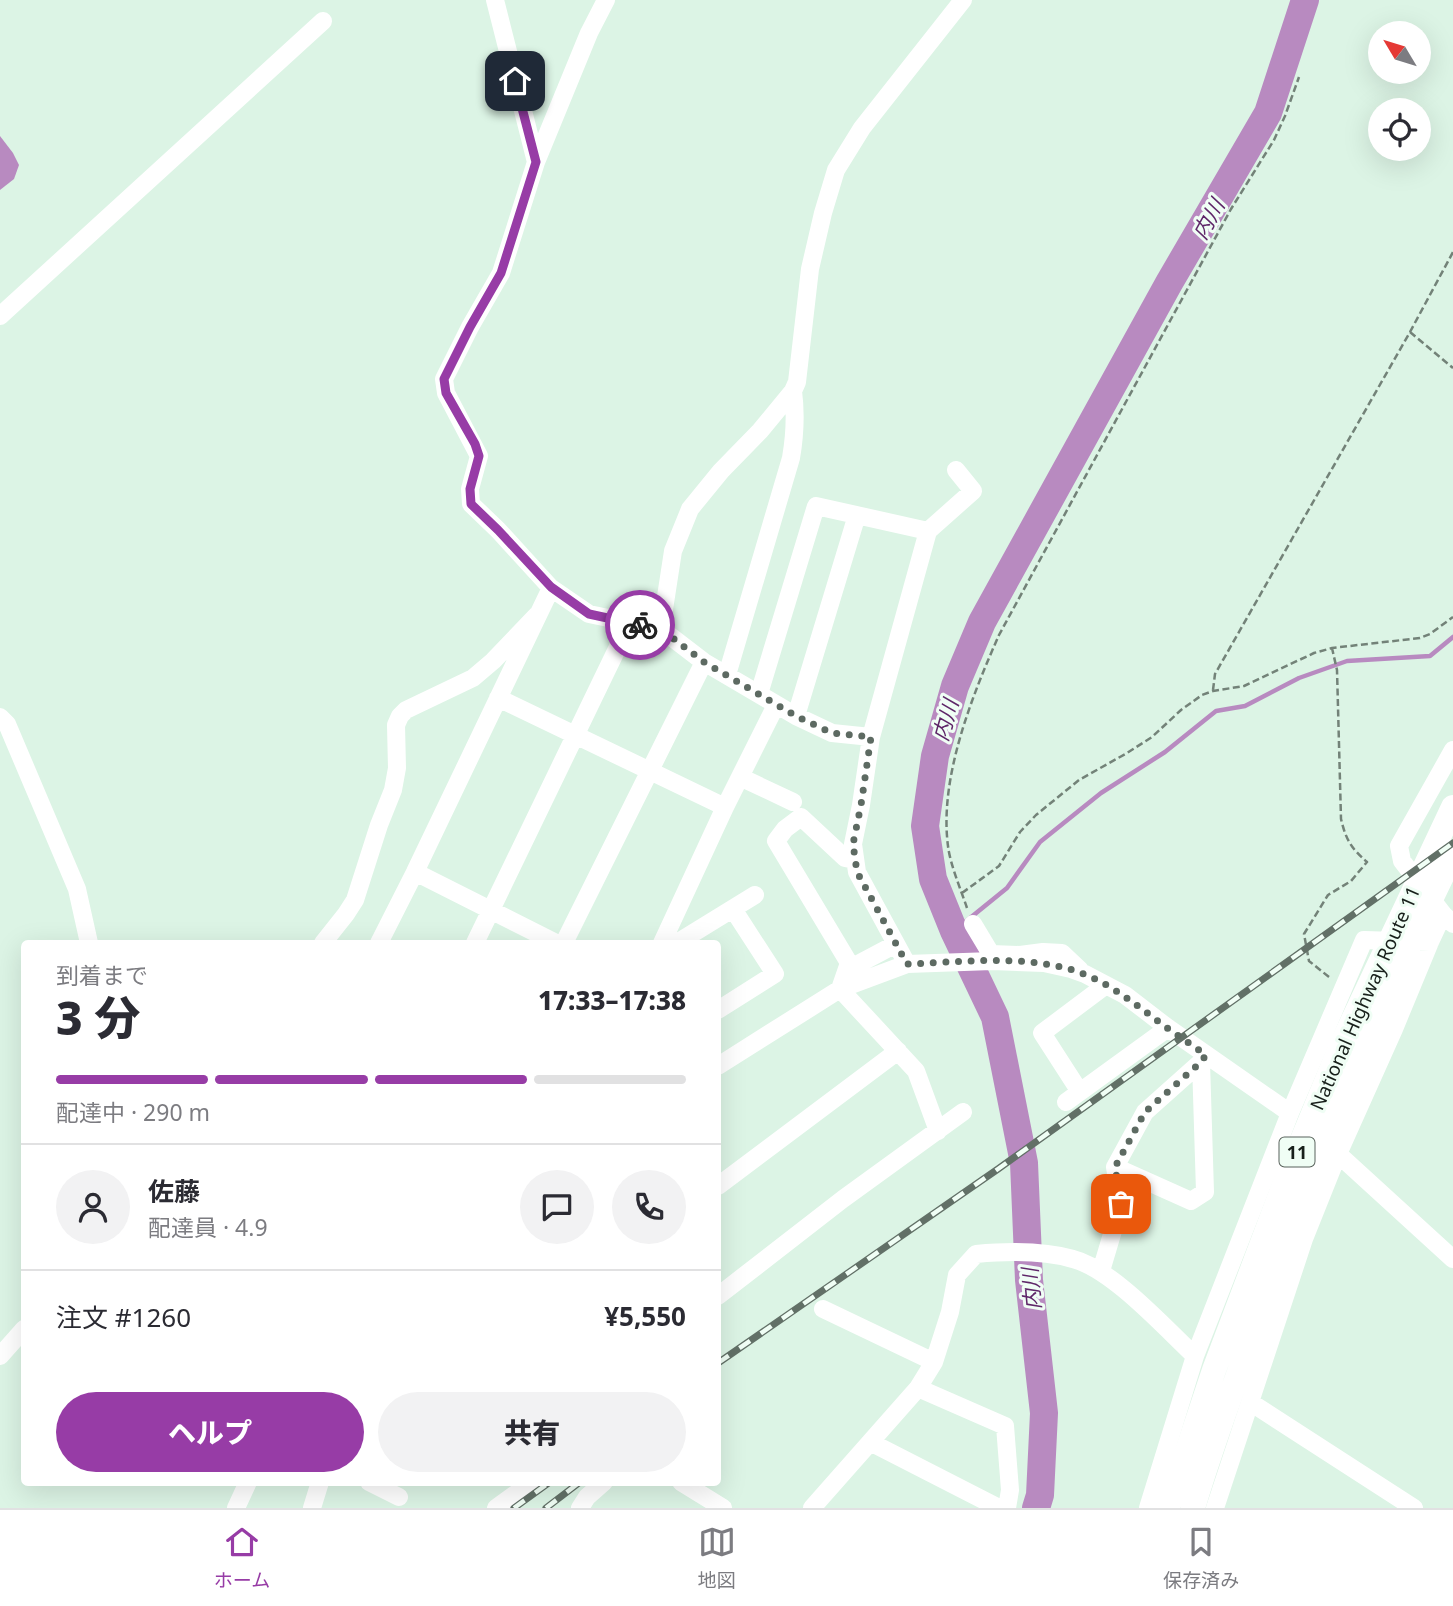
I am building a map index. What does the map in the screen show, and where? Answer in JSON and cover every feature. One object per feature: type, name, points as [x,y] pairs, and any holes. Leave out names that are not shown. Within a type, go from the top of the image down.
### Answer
[{"type":"highway","name":"National Highway Route 11","points":[[1168,1508],[1219,1358],[1293,1162],[1342,1043],[1453,807]]},
{"type":"highway","name":"National Highway Route 11","points":[[1193,1508],[1271,1279],[1307,1183],[1399,966],[1453,854]]},
{"type":"street","points":[[495,0],[536,162]]},
{"type":"street","points":[[607,0],[589,33],[536,162],[501,273],[444,379],[446,393],[479,456],[470,489],[471,504],[551,587],[589,614],[661,629],[704,662],[796,716],[832,733],[871,737]]},
{"type":"street","points":[[661,629],[673,551],[690,509],[721,471],[760,431],[793,391],[797,382],[810,269],[836,170],[862,128],[963,0]]},
{"type":"street","points":[[0,316],[323,21]]},
{"type":"street","points":[[727,675],[791,458],[795,408],[793,391]]},
{"type":"street","points":[[907,964],[857,872],[853,844],[871,737],[928,531],[973,491],[956,470]]},
{"type":"street","points":[[759,694],[816,506],[928,531]]},
{"type":"street","points":[[796,716],[857,515]]},
{"type":"street","points":[[381,940],[551,587]]},
{"type":"street","points":[[325,940],[355,900],[393,790],[397,768],[396,725],[400,716],[406,710],[473,678],[493,662],[537,615]]},
{"type":"street","points":[[476,940],[630,622]]},
{"type":"street","points":[[566,940],[704,662]]},
{"type":"street","points":[[498,698],[725,807]]},
{"type":"street","points":[[663,940],[776,705]]},
{"type":"street","points":[[0,717],[7,724],[77,889],[88,940]]},
{"type":"street","points":[[1215,1508],[1304,1239],[1430,942],[1448,919],[1402,861],[1399,846],[1447,774],[1453,750]]},
{"type":"street","points":[[740,777],[793,802]]},
{"type":"street","points":[[840,989],[849,963],[776,842],[785,829],[801,817],[845,858],[855,860]]},
{"type":"street","points":[[415,872],[550,940]]},
{"type":"street","points":[[682,940],[755,895]]},
{"type":"street","points":[[721,1008],[775,974],[733,909]]},
{"type":"street","points":[[973,924],[991,954],[1062,953],[1085,974]]},
{"type":"street","points":[[1148,1508],[1195,1356],[1290,1113],[1364,940],[1430,942]]},
{"type":"street","points":[[847,970],[896,944]]},
{"type":"street","points":[[721,1064],[840,989],[907,964],[992,961],[1044,963],[1085,974],[1125,995],[1204,1059],[1290,1113]]},
{"type":"street","points":[[1106,985],[1042,1033],[1073,1097],[1168,1028]]},
{"type":"street","points":[[840,989],[916,1071],[937,1131]]},
{"type":"street","points":[[721,1184],[898,1051]]},
{"type":"street","points":[[1101,1271],[1121,1204],[1115,1167],[1145,1112],[1204,1059]]},
{"type":"street","points":[[1115,1167],[1191,1201],[1205,1192],[1204,1059]]},
{"type":"street","points":[[721,1293],[963,1112]]},
{"type":"street","points":[[1338,1154],[1453,1259]]},
{"type":"street","points":[[812,1508],[918,1388],[934,1362],[950,1312],[957,1275],[976,1254],[1047,1254],[1075,1259],[1101,1271],[1195,1356]]},
{"type":"street","points":[[823,1309],[934,1362]]},
{"type":"street","points":[[0,1356],[21,1332]]},
{"type":"street","points":[[918,1388],[1005,1426],[1010,1490],[1007,1508]]},
{"type":"street","points":[[1250,1402],[1414,1508]]},
{"type":"street","points":[[870,1443],[999,1508]]},
{"type":"street","points":[[236,1508],[246,1486]]},
{"type":"street","points":[[312,1508],[319,1486]]},
{"type":"street","points":[[378,1486],[400,1496]]},
{"type":"street","points":[[496,1508],[526,1486]]},
{"type":"street","points":[[580,1508],[599,1486]]},
{"type":"street","points":[[687,1486],[723,1508]]},
{"type":"path","points":[[966,904],[948,849],[946,819],[956,759],[972,701],[985,668],[999,635],[1231,209],[1274,140],[1286,116],[1299,77]]},
{"type":"path","points":[[1213,691],[1215,674],[1453,252]]},
{"type":"path","points":[[1410,332],[1453,368]]},
{"type":"path","points":[[962,893],[999,866],[1020,832],[1047,806],[1079,780],[1152,737],[1202,695],[1244,686],[1314,653],[1332,648],[1420,638],[1453,617]]},
{"type":"path","points":[[1332,648],[1337,670],[1340,819],[1353,849],[1367,862],[1351,881],[1328,895],[1304,934],[1310,961],[1328,976],[1346,984]]},
{"type":"shaded area","points":[[0,136],[19,165],[14,179],[0,190]]},
{"type":"waterway","name":"内川","points":[[1036,1508],[1040,1495],[1044,1413],[1029,1280],[1024,1163],[995,1017],[954,931],[933,879],[925,826],[935,756],[955,686],[982,622],[1169,283],[1268,113],[1305,0]]},
{"type":"waterway","points":[[954,931],[1007,888],[1040,842],[1101,793],[1165,752],[1216,711],[1245,706],[1299,678],[1347,661],[1430,656],[1453,637]]},
{"type":"railway","points":[[721,1361],[998,1169],[1453,843]]},
{"type":"railway","points":[[514,1508],[544,1486]]},
{"type":"railway","points":[[546,1508],[575,1486]]},
{"type":"way so far","points":[[640,625],[661,629],[704,662],[796,716],[832,733],[871,737],[853,844],[857,872],[907,964],[992,961],[1044,963],[1071,969],[1125,995],[1206,1055],[1145,1112],[1115,1167],[1121,1204]]},
{"type":"route","points":[[515,81],[536,162],[501,273],[444,379],[446,393],[479,456],[470,489],[471,504],[551,587],[589,614],[640,625]]}]
